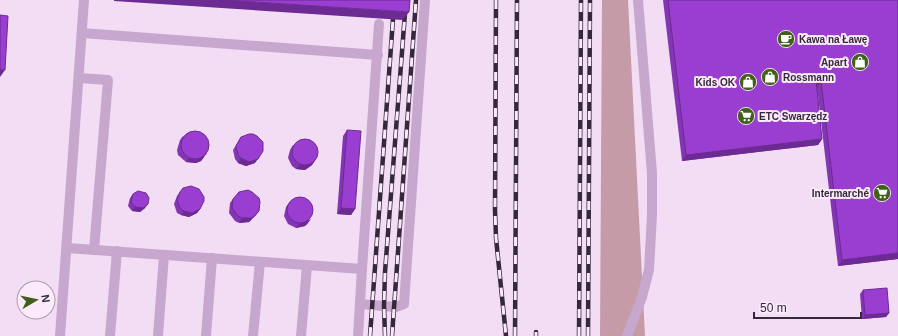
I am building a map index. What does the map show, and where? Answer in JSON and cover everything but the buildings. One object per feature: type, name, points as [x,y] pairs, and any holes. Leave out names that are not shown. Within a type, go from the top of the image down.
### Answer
[{"type":"lane","points":[[60,336],[84,0]]},
{"type":"lane","points":[[360,304],[396,307],[404,304],[425,0]]},
{"type":"lane","points":[[627,336],[642,297],[649,270],[652,215],[652,173],[638,0]]},
{"type":"lane","points":[[358,336],[379,24]]},
{"type":"lane","points":[[82,33],[378,55]]},
{"type":"lane","points":[[79,78],[108,80],[94,250]]},
{"type":"lane","points":[[67,248],[362,270]]},
{"type":"lane","points":[[110,336],[117,251]]},
{"type":"lane","points":[[158,336],[164,255]]},
{"type":"lane","points":[[206,336],[212,258]]},
{"type":"lane","points":[[253,336],[260,262]]},
{"type":"lane","points":[[301,336],[307,266]]},
{"type":"shaded area","points":[[602,0],[628,0],[645,336],[600,336]]},
{"type":"railway","points":[[385,336],[385,272],[406,0]]},
{"type":"railway","points":[[392,336],[416,0]]},
{"type":"railway","points":[[496,0],[495,210],[496,238],[506,336]]},
{"type":"railway","points":[[515,336],[517,0]]},
{"type":"railway","points":[[579,336],[581,0]]},
{"type":"railway","points":[[588,336],[590,0]]},
{"type":"railway","points":[[370,336],[393,19]]},
{"type":"place","name":"Kawa na Ławę","points":[[786,39]]},
{"type":"place","name":"Apart","points":[[860,62]]},
{"type":"place","name":"Rossmann","points":[[770,77]]},
{"type":"place","name":"Kids OK","points":[[748,82]]},
{"type":"place","name":"ETC Swarzędz","points":[[746,116]]},
{"type":"place","name":"Intermarché","points":[[882,193]]}]
